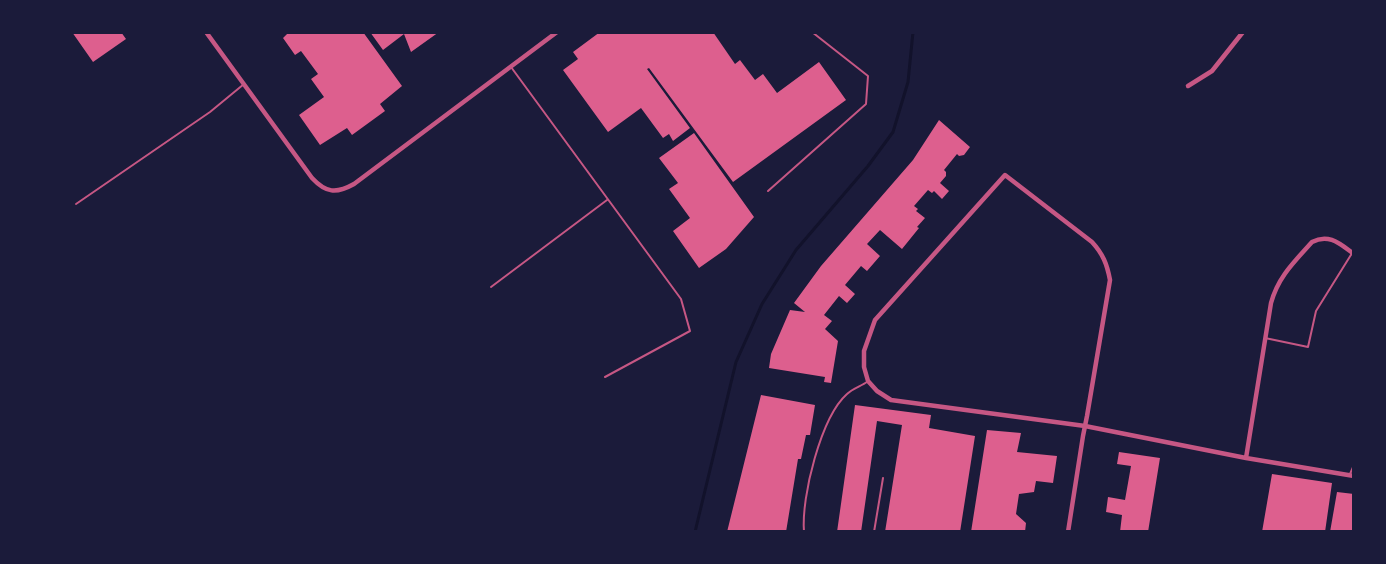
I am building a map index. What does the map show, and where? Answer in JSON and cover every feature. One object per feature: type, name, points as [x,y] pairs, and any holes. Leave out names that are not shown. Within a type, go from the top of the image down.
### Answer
[{"type":"street","points":[[206,32],[312,178],[319,185],[335,191],[343,190],[354,184],[557,32]]},
{"type":"street","points":[[1188,86],[1212,71],[1243,32]]},
{"type":"street","points":[[1068,532],[1085,426],[1110,280],[1107,263],[1102,252],[1092,242],[1005,175],[875,320],[864,351],[864,367],[868,381],[877,391],[891,400],[1085,426],[1246,458],[1351,476]]},
{"type":"street","points":[[1246,458],[1271,303],[1280,278],[1312,242],[1319,239],[1333,239],[1353,252]]},
{"type":"lane","points":[[768,191],[866,104],[868,76],[812,32]]},
{"type":"lane","points":[[511,67],[681,299],[690,331],[604,377]]},
{"type":"lane","points":[[76,204],[210,112],[244,84]]},
{"type":"lane","points":[[491,287],[608,200]]},
{"type":"lane","points":[[1265,338],[1308,346],[1316,311],[1353,252]]},
{"type":"lane","points":[[804,532],[807,494],[812,467],[822,435],[835,410],[847,394],[868,381]]},
{"type":"lane","points":[[1351,476],[1354,465]]},
{"type":"lane","points":[[874,532],[883,478]]},
{"type":"building","points":[[72,32],[121,32],[126,39],[93,62]]},
{"type":"building","points":[[289,32],[363,32],[402,86],[380,104],[385,111],[352,135],[347,128],[320,145],[299,115],[324,97],[311,79],[318,74],[301,51],[295,55],[283,38]]},
{"type":"building","points":[[370,32],[439,32],[411,52],[404,34],[383,50]]},
{"type":"building","points":[[600,32],[713,32],[735,64],[740,60],[755,80],[763,74],[777,93],[819,62],[846,100],[733,182],[649,68],[647,69],[690,128],[673,141],[669,134],[663,138],[641,108],[608,132],[563,70],[578,59],[573,52]]},
{"type":"building","points":[[939,120],[970,147],[964,155],[959,156],[957,154],[944,170],[946,176],[940,183],[949,191],[942,199],[934,191],[932,193],[928,190],[914,206],[918,209],[916,211],[925,218],[902,249],[880,230],[867,244],[880,256],[867,271],[861,266],[845,285],[855,294],[847,303],[839,296],[824,315],[832,321],[825,329],[838,341],[831,383],[824,382],[825,377],[769,368],[771,354],[790,310],[805,312],[794,303],[821,266],[913,160]]},
{"type":"building","points":[[694,133],[754,217],[726,249],[699,268],[673,231],[690,218],[669,189],[678,183],[659,158]]},
{"type":"building","points":[[761,395],[815,405],[810,435],[806,435],[801,459],[798,459],[786,532],[727,532]]},
{"type":"building","points":[[855,405],[931,415],[929,428],[975,436],[960,532],[885,532],[902,425],[877,421],[861,532],[837,532]]},
{"type":"building","points":[[987,430],[1021,433],[1017,452],[1057,456],[1053,483],[1036,481],[1034,492],[1019,494],[1016,514],[1026,523],[1025,532],[971,532]]},
{"type":"building","points":[[1119,452],[1160,458],[1148,532],[1120,532],[1122,515],[1106,512],[1108,497],[1125,500],[1131,466],[1117,464]]},
{"type":"building","points":[[1272,474],[1332,483],[1325,532],[1262,532]]},
{"type":"building","points":[[1337,492],[1354,494],[1354,532],[1330,532]]},
{"type":"waterway","points":[[695,532],[736,362],[762,304],[796,250],[868,166],[893,132],[908,82],[913,32]]}]
